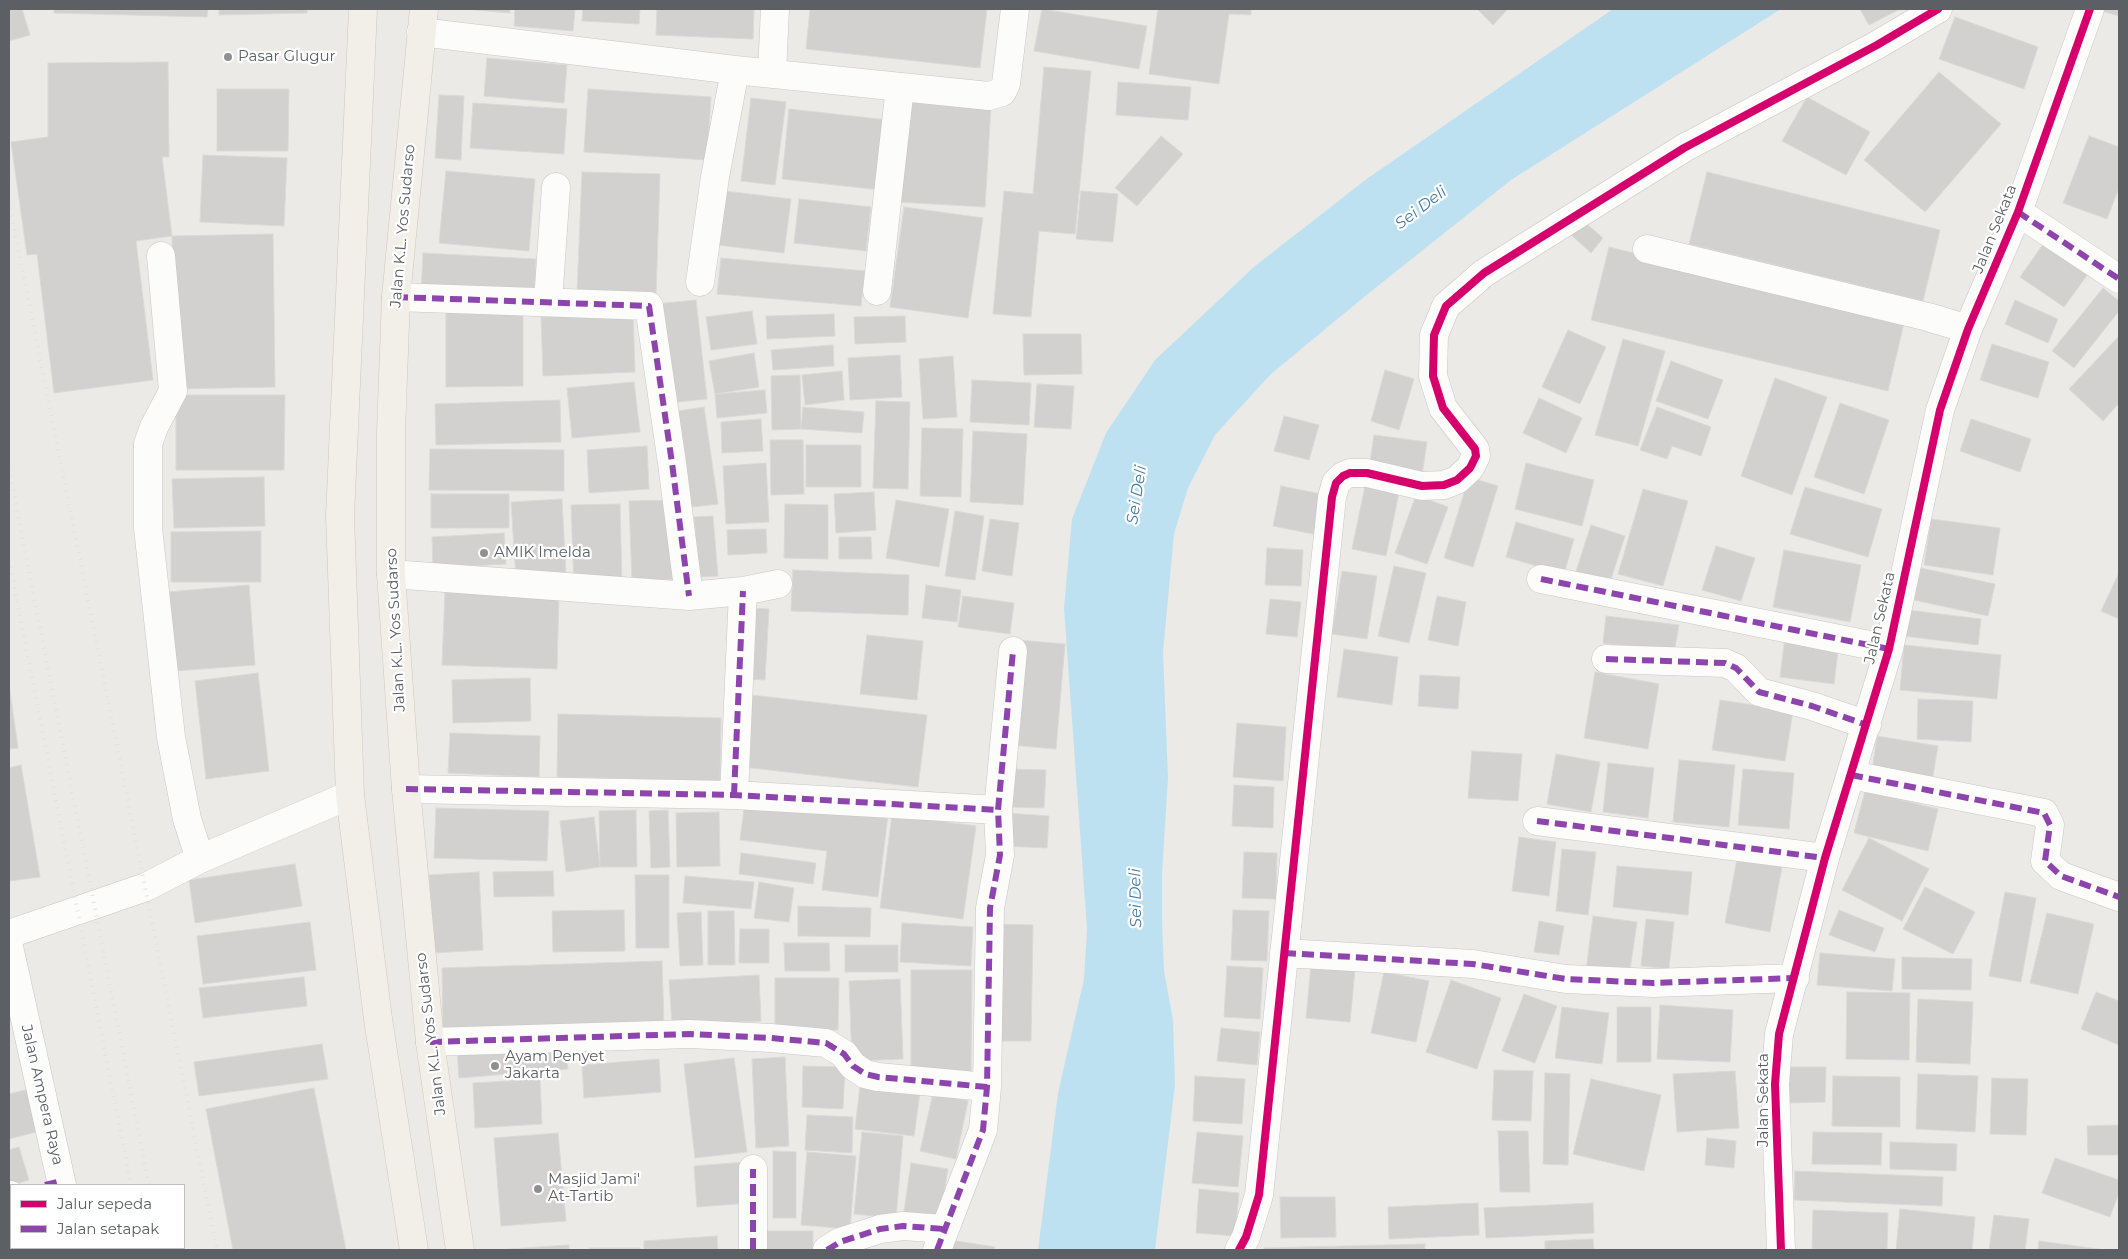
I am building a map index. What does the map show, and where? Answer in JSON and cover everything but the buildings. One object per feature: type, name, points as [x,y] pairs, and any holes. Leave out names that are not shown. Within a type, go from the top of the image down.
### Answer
[{"type":"main road","points":[[363,9],[340,516],[350,795],[378,1019],[414,1250]]},
{"type":"main road","name":"Jalan K.L. Yos Sudarso","points":[[422,21],[396,297],[392,432],[391,574],[406,789],[430,1042],[460,1250]]},
{"type":"street","points":[[772,73],[775,9]]},
{"type":"street","points":[[422,21],[735,70],[989,96],[1002,92],[1006,84],[1015,9]]},
{"type":"street","points":[[1239,1250],[1246,1237],[1259,1195],[1332,497],[1336,483],[1343,476],[1350,473],[1367,473],[1422,486],[1444,485],[1457,480],[1470,468],[1476,456],[1475,449],[1442,408],[1433,376],[1434,335],[1446,306],[1484,273],[1684,148],[1877,45],[1938,9]]},
{"type":"street","name":"Jalan Sekata","points":[[1781,1250],[1775,1084],[1779,1034],[1825,858],[1889,649],[1940,410],[1968,329],[2018,212],[2090,9]]},
{"type":"street","points":[[700,282],[715,177],[735,70]]},
{"type":"street","points":[[877,291],[900,87]]},
{"type":"street","points":[[548,302],[556,187]]},
{"type":"street","points":[[2018,212],[2119,279]]},
{"type":"street","points":[[1647,249],[1928,317],[1968,329]]},
{"type":"street","points":[[161,256],[173,391],[154,427],[148,444],[148,528],[171,737],[187,819],[200,859]]},
{"type":"street","points":[[396,297],[649,306],[672,463],[688,596]]},
{"type":"street","points":[[391,574],[688,596],[778,584]]},
{"type":"street","points":[[1540,579],[1889,649]]},
{"type":"street","points":[[734,795],[743,590]]},
{"type":"street","points":[[827,1250],[840,1242],[880,1229],[903,1226],[940,1240],[983,1130],[987,1087],[990,908],[1000,855],[998,810],[1013,652]]},
{"type":"street","points":[[1606,659],[1725,664],[1736,668],[1759,692],[1812,706],[1867,725]]},
{"type":"street","points":[[1851,775],[2044,813],[2050,825],[2046,861],[2061,876],[2119,897]]},
{"type":"street","points":[[406,789],[734,795],[998,810]]},
{"type":"street","points":[[9,934],[146,887],[200,859],[350,795]]},
{"type":"street","points":[[1537,822],[1825,858]]},
{"type":"street","name":"Jalan Ampera Raya","points":[[9,947],[56,1184]]},
{"type":"street","points":[[1284,953],[1473,964],[1566,978],[1654,983],[1795,978]]},
{"type":"street","points":[[430,1042],[690,1034],[771,1038],[826,1043],[844,1054],[853,1066],[865,1074],[878,1077],[987,1087]]},
{"type":"street","points":[[753,1169],[753,1250]]},
{"type":"water","name":"Sei Deli","points":[[1613,9],[1781,9],[1511,180],[1369,293],[1271,374],[1215,435],[1188,488],[1174,534],[1163,652],[1168,778],[1162,874],[1162,919],[1164,971],[1173,1020],[1175,1085],[1155,1250],[1038,1250],[1058,1093],[1084,979],[1087,929],[1064,608],[1072,519],[1106,433],[1155,360],[1255,266],[1368,178]]},
{"type":"railway","points":[[9,202],[217,1250]]},
{"type":"railway","points":[[9,469],[149,1184]]},
{"type":"railway","points":[[9,560],[131,1184]]},
{"type":"marked path","points":[[2018,212],[2119,279]]},
{"type":"marked path","points":[[396,297],[649,306],[689,596]]},
{"type":"marked path","points":[[1541,579],[1889,649]]},
{"type":"marked path","points":[[734,795],[743,591]]},
{"type":"marked path","points":[[937,1250],[983,1130],[987,1087],[990,908],[1000,855],[998,810],[1013,651]]},
{"type":"marked path","points":[[1606,659],[1725,663],[1736,668],[1759,692],[1812,706],[1867,725]]},
{"type":"marked path","points":[[1851,775],[2044,813],[2050,825],[2045,861],[2061,876],[2119,897]]},
{"type":"marked path","points":[[406,789],[734,795],[998,810]]},
{"type":"marked path","points":[[1537,821],[1825,858]]},
{"type":"marked path","points":[[1284,953],[1473,964],[1566,979],[1653,983],[1795,978]]},
{"type":"marked path","points":[[430,1042],[690,1034],[771,1038],[826,1043],[844,1054],[853,1066],[865,1074],[878,1077],[987,1087]]},
{"type":"marked path","points":[[753,1169],[753,1250]]},
{"type":"marked path","points":[[49,1184],[61,1181]]},
{"type":"marked path","points":[[827,1250],[840,1242],[880,1229],[903,1226],[944,1229]]},
{"type":"cycle path","points":[[1239,1250],[1246,1237],[1259,1195],[1332,497],[1336,483],[1343,476],[1350,473],[1367,473],[1422,486],[1444,485],[1457,480],[1470,468],[1476,456],[1475,449],[1443,408],[1433,376],[1434,335],[1446,306],[1484,273],[1684,148],[1877,45],[1938,9]]},
{"type":"cycle path","points":[[1781,1250],[1775,1084],[1779,1034],[1825,858],[1889,649],[1940,410],[1968,329],[2018,212],[2090,9]]},
{"type":"place","name":"Pasar Glugur","points":[[228,57]]},
{"type":"place","name":"AMIK Imelda","points":[[484,553]]},
{"type":"place","name":"Ayam Penyet Jakarta","points":[[495,1066]]},
{"type":"place","name":"Masjid Jami' At-Tartib","points":[[538,1189]]}]
